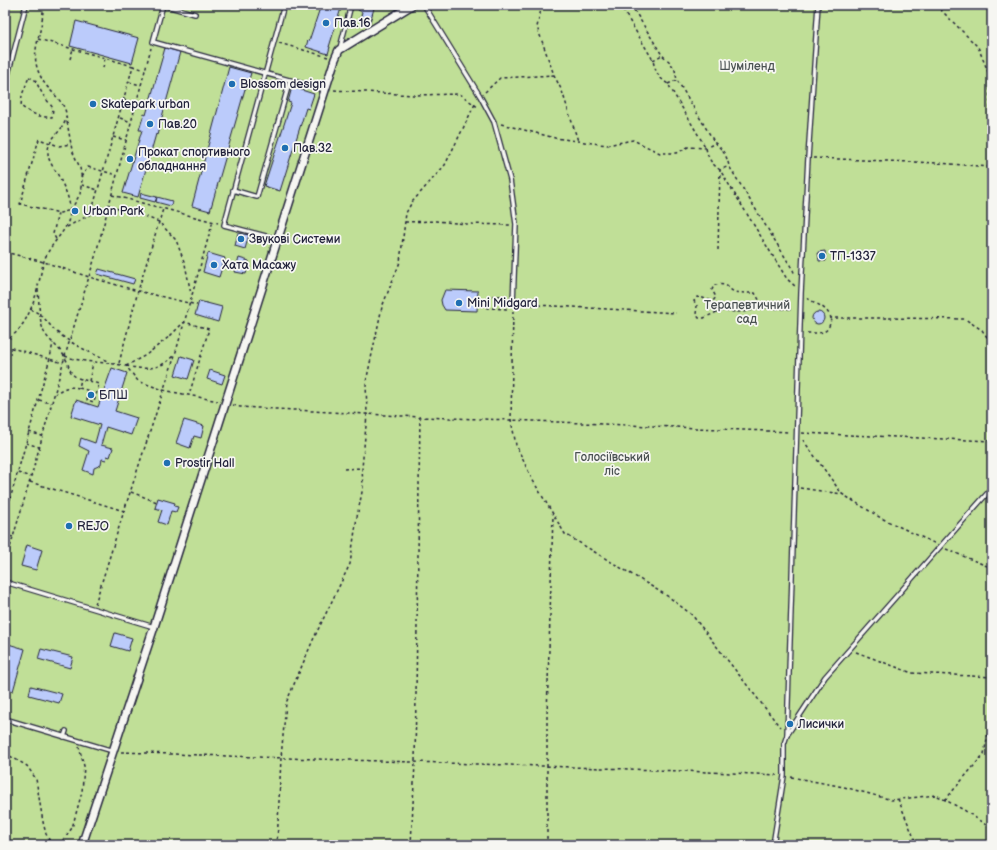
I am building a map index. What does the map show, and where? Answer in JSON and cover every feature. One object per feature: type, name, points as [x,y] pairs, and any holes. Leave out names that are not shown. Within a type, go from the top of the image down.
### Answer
[{"type":"street","points":[[82,845],[154,627],[335,60],[339,50],[412,5]]},
{"type":"lane","points":[[5,86],[26,5]]},
{"type":"lane","points":[[195,14],[163,5],[153,42],[326,90]]},
{"type":"lane","points":[[277,239],[224,225],[284,5]]},
{"type":"lane","points":[[339,50],[351,5]]},
{"type":"lane","points":[[424,5],[480,96],[494,122],[510,180],[516,224],[513,304]]},
{"type":"lane","points":[[773,845],[784,776],[801,309],[808,158],[818,5]]},
{"type":"lane","points":[[233,190],[257,197],[290,80]]},
{"type":"lane","points":[[786,735],[825,677],[848,649],[992,488]]},
{"type":"lane","points":[[5,582],[154,627]]},
{"type":"lane","points":[[5,719],[64,738],[113,751]]},
{"type":"lane","points":[[64,738],[66,731]]},
{"type":"path","points":[[43,5],[42,19],[35,48],[35,58],[41,78],[61,102],[66,114],[71,144],[82,185],[80,194],[71,210],[67,227]]},
{"type":"path","points":[[542,5],[537,27],[554,75],[562,91],[579,141]]},
{"type":"path","points":[[620,5],[653,60],[655,70],[660,79],[668,84],[706,148],[708,158],[714,166],[720,170],[787,279],[802,293],[828,312],[831,318],[830,326],[827,331],[819,333],[801,333]]},
{"type":"path","points":[[631,5],[662,55],[670,62],[675,70],[677,80],[715,143],[722,149],[727,157],[729,166],[793,270],[795,276]]},
{"type":"path","points":[[936,5],[978,47],[989,74],[992,183]]},
{"type":"path","points":[[38,39],[145,70]]},
{"type":"path","points":[[5,564],[69,341],[89,277],[153,42]]},
{"type":"path","points":[[274,42],[335,60]]},
{"type":"path","points":[[70,59],[73,48]]},
{"type":"path","points":[[653,60],[662,55]]},
{"type":"path","points":[[103,68],[106,58]]},
{"type":"path","points":[[91,214],[133,66]]},
{"type":"path","points":[[277,845],[281,758],[286,703],[313,640],[350,564],[363,487],[362,468],[367,415],[366,382],[382,307],[400,262],[406,213],[412,202],[445,165],[480,96],[500,78],[554,75]]},
{"type":"path","points":[[28,77],[35,80],[42,96],[53,108],[52,117],[46,117],[26,111],[21,106],[22,95],[28,77]]},
{"type":"path","points":[[668,84],[677,80]]},
{"type":"path","points":[[129,82],[141,85]]},
{"type":"path","points":[[326,90],[413,95],[460,94],[480,109]]},
{"type":"path","points":[[124,100],[136,104]]},
{"type":"path","points":[[66,114],[64,125],[50,143],[48,154],[50,162],[69,200],[71,210]]},
{"type":"path","points":[[119,118],[131,122]]},
{"type":"path","points":[[494,122],[555,138],[607,145],[633,140],[660,153],[677,153],[688,147],[706,148],[715,143]]},
{"type":"path","points":[[113,137],[126,140]]},
{"type":"path","points":[[71,144],[59,146],[39,139],[20,204],[58,213],[71,210]]},
{"type":"path","points":[[808,158],[937,163],[992,167]]},
{"type":"path","points":[[720,170],[729,166]]},
{"type":"path","points":[[81,177],[88,167],[117,175]]},
{"type":"path","points":[[718,250],[720,170]]},
{"type":"path","points":[[82,185],[98,190]]},
{"type":"path","points":[[112,195],[224,225]]},
{"type":"path","points":[[5,342],[23,325],[38,288],[47,254],[57,239],[67,227],[91,214],[108,208],[130,211],[159,222],[176,240],[185,264],[192,296]]},
{"type":"path","points":[[119,364],[138,291],[163,209]]},
{"type":"path","points":[[57,239],[53,234],[58,213]]},
{"type":"path","points":[[405,222],[436,220],[500,226],[516,224]]},
{"type":"path","points":[[94,609],[175,355],[213,221]]},
{"type":"path","points":[[5,252],[44,262],[138,291],[197,305]]},
{"type":"path","points":[[764,308],[755,293],[734,292],[727,285],[722,284],[714,285],[712,290],[716,297],[713,301],[697,296],[694,301],[697,306],[696,314],[699,318],[704,318],[720,311],[743,312],[764,308],[801,309]]},
{"type":"path","points":[[38,288],[40,313],[44,332],[65,356],[69,370],[75,377],[99,384],[94,402],[87,400],[90,391],[71,386],[62,388],[54,394]]},
{"type":"path","points":[[513,296],[488,296],[487,308],[513,309],[511,420],[516,445],[532,479],[553,515],[565,534],[669,597],[692,615],[786,735]]},
{"type":"path","points":[[513,304],[676,313]]},
{"type":"path","points":[[30,309],[40,313],[57,332],[69,341],[109,362]]},
{"type":"path","points":[[831,318],[965,319],[982,330],[992,344]]},
{"type":"path","points":[[184,322],[209,329],[189,395]]},
{"type":"path","points":[[126,366],[146,355],[170,336],[184,322]]},
{"type":"path","points":[[5,518],[39,400],[53,343]]},
{"type":"path","points":[[5,346],[63,363]]},
{"type":"path","points":[[65,356],[93,363],[109,362],[141,369],[154,368],[166,363],[175,355]]},
{"type":"path","points":[[89,381],[93,363]]},
{"type":"path","points":[[126,366],[138,381],[163,390],[240,407],[367,415],[992,441]]},
{"type":"path","points":[[79,388],[81,379]]},
{"type":"path","points":[[39,400],[51,404]]},
{"type":"path","points":[[411,845],[415,763],[420,417]]},
{"type":"path","points":[[30,432],[42,436]]},
{"type":"path","points":[[797,433],[842,494],[881,518],[987,566]]},
{"type":"path","points":[[26,443],[39,447]]},
{"type":"path","points":[[344,469],[362,468]]},
{"type":"path","points":[[18,473],[31,477]]},
{"type":"path","points":[[29,482],[124,511]]},
{"type":"path","points":[[795,487],[842,494]]},
{"type":"path","points":[[131,492],[157,502]]},
{"type":"path","points":[[547,845],[547,709],[553,515]]},
{"type":"path","points":[[5,535],[13,537]]},
{"type":"path","points":[[848,649],[912,673],[992,677]]},
{"type":"path","points":[[946,800],[984,754],[992,714]]},
{"type":"path","points":[[59,845],[72,828],[82,792],[84,766],[78,742]]},
{"type":"path","points":[[113,751],[415,763],[674,770],[784,776],[844,787],[892,800],[936,795],[964,810],[992,829]]},
{"type":"path","points":[[5,753],[27,766],[36,779],[43,822],[52,845]]},
{"type":"path","points":[[898,799],[917,845]]},
{"type":"path","points":[[43,845],[49,840]]},
{"type":"green space","name":"Голосіївський ліс","points":[[5,5],[992,5],[992,845],[5,845]]},
{"type":"building","name":"Пав.16","points":[[321,5],[342,5],[328,54],[306,47]]},
{"type":"building","points":[[360,5],[375,5],[370,22],[360,19],[362,12],[358,10]]},
{"type":"building","points":[[76,21],[139,38],[132,63],[70,46]]},
{"type":"building","name":"Пав.20","points":[[165,48],[180,52],[138,197],[123,193],[142,130],[139,130],[144,114],[146,115]]},
{"type":"building","points":[[229,67],[251,73],[210,211],[192,206]]},
{"type":"building","name":"Пав.32","points":[[292,87],[314,94],[309,109],[306,108],[280,191],[264,186],[291,103],[288,102]]},
{"type":"building","points":[[141,193],[157,197],[155,202],[140,198]]},
{"type":"building","points":[[157,197],[172,201],[171,206],[156,202]]},
{"type":"building","points":[[238,233],[249,235],[245,249],[235,246]]},
{"type":"building","name":"ТП-1337","points":[[825,251],[826,261],[819,261],[818,252]]},
{"type":"building","name":"Хата Масажу","points":[[208,253],[225,258],[219,277],[203,272]]},
{"type":"building","points":[[239,258],[249,261],[246,274],[235,272]]},
{"type":"building","points":[[99,269],[135,279],[133,284],[97,274]]},
{"type":"building","name":"Mini Midgard","points":[[445,290],[478,291],[477,311],[445,310],[441,300]]},
{"type":"building","points":[[199,301],[222,307],[218,322],[195,315]]},
{"type":"building","points":[[816,312],[820,312],[824,318],[820,324],[816,324],[812,320],[812,316]]},
{"type":"building","points":[[181,356],[194,360],[188,379],[175,375]]},
{"type":"building","points":[[112,368],[127,373],[115,411],[137,418],[131,435],[106,427],[101,445],[113,448],[110,457],[107,456],[106,460],[102,459],[101,465],[94,468],[93,474],[83,470],[89,451],[79,446],[81,438],[95,443],[100,425],[71,416],[76,400],[98,407]]},
{"type":"building","points":[[210,370],[225,375],[222,384],[207,379]]},
{"type":"building","points":[[184,420],[204,426],[201,438],[194,436],[190,448],[176,443]]},
{"type":"building","points":[[158,498],[175,503],[174,506],[178,507],[176,512],[171,511],[167,525],[158,522],[162,510],[155,508]]},
{"type":"building","points":[[27,545],[42,550],[36,570],[21,566]]},
{"type":"building","points":[[115,633],[132,638],[128,651],[111,646]]},
{"type":"building","points":[[5,643],[25,649],[13,691],[5,689]]},
{"type":"building","points":[[41,649],[73,657],[70,668],[38,659]]},
{"type":"building","points":[[31,686],[62,694],[59,703],[29,695]]},
{"type":"place","name":"Пав.16","points":[[326,23]]},
{"type":"place","name":"Blossom design","points":[[232,84]]},
{"type":"place","name":"Skatepark urban","points":[[93,104]]},
{"type":"place","name":"Пав.20","points":[[150,124]]},
{"type":"place","name":"Пав.32","points":[[285,148]]},
{"type":"place","name":"Прокат спортивного обладнання","points":[[130,159]]},
{"type":"place","name":"Urban Park","points":[[75,211]]},
{"type":"place","name":"Звукові Системи","points":[[241,239]]},
{"type":"place","name":"ТП-1337","points":[[822,256]]},
{"type":"place","name":"Хата Масажу","points":[[214,265]]},
{"type":"place","name":"Mini Midgard","points":[[459,303]]},
{"type":"place","name":"БПШ","points":[[91,395]]},
{"type":"place","name":"Prostir Hall","points":[[167,463]]},
{"type":"place","name":"REJO","points":[[69,526]]},
{"type":"place","name":"Лисички","points":[[790,724]]},
{"type":"park label","name":"Шуміленд","points":[[747,66]]},
{"type":"park label","name":"Терапевтичний сад","points":[[747,312]]}]
